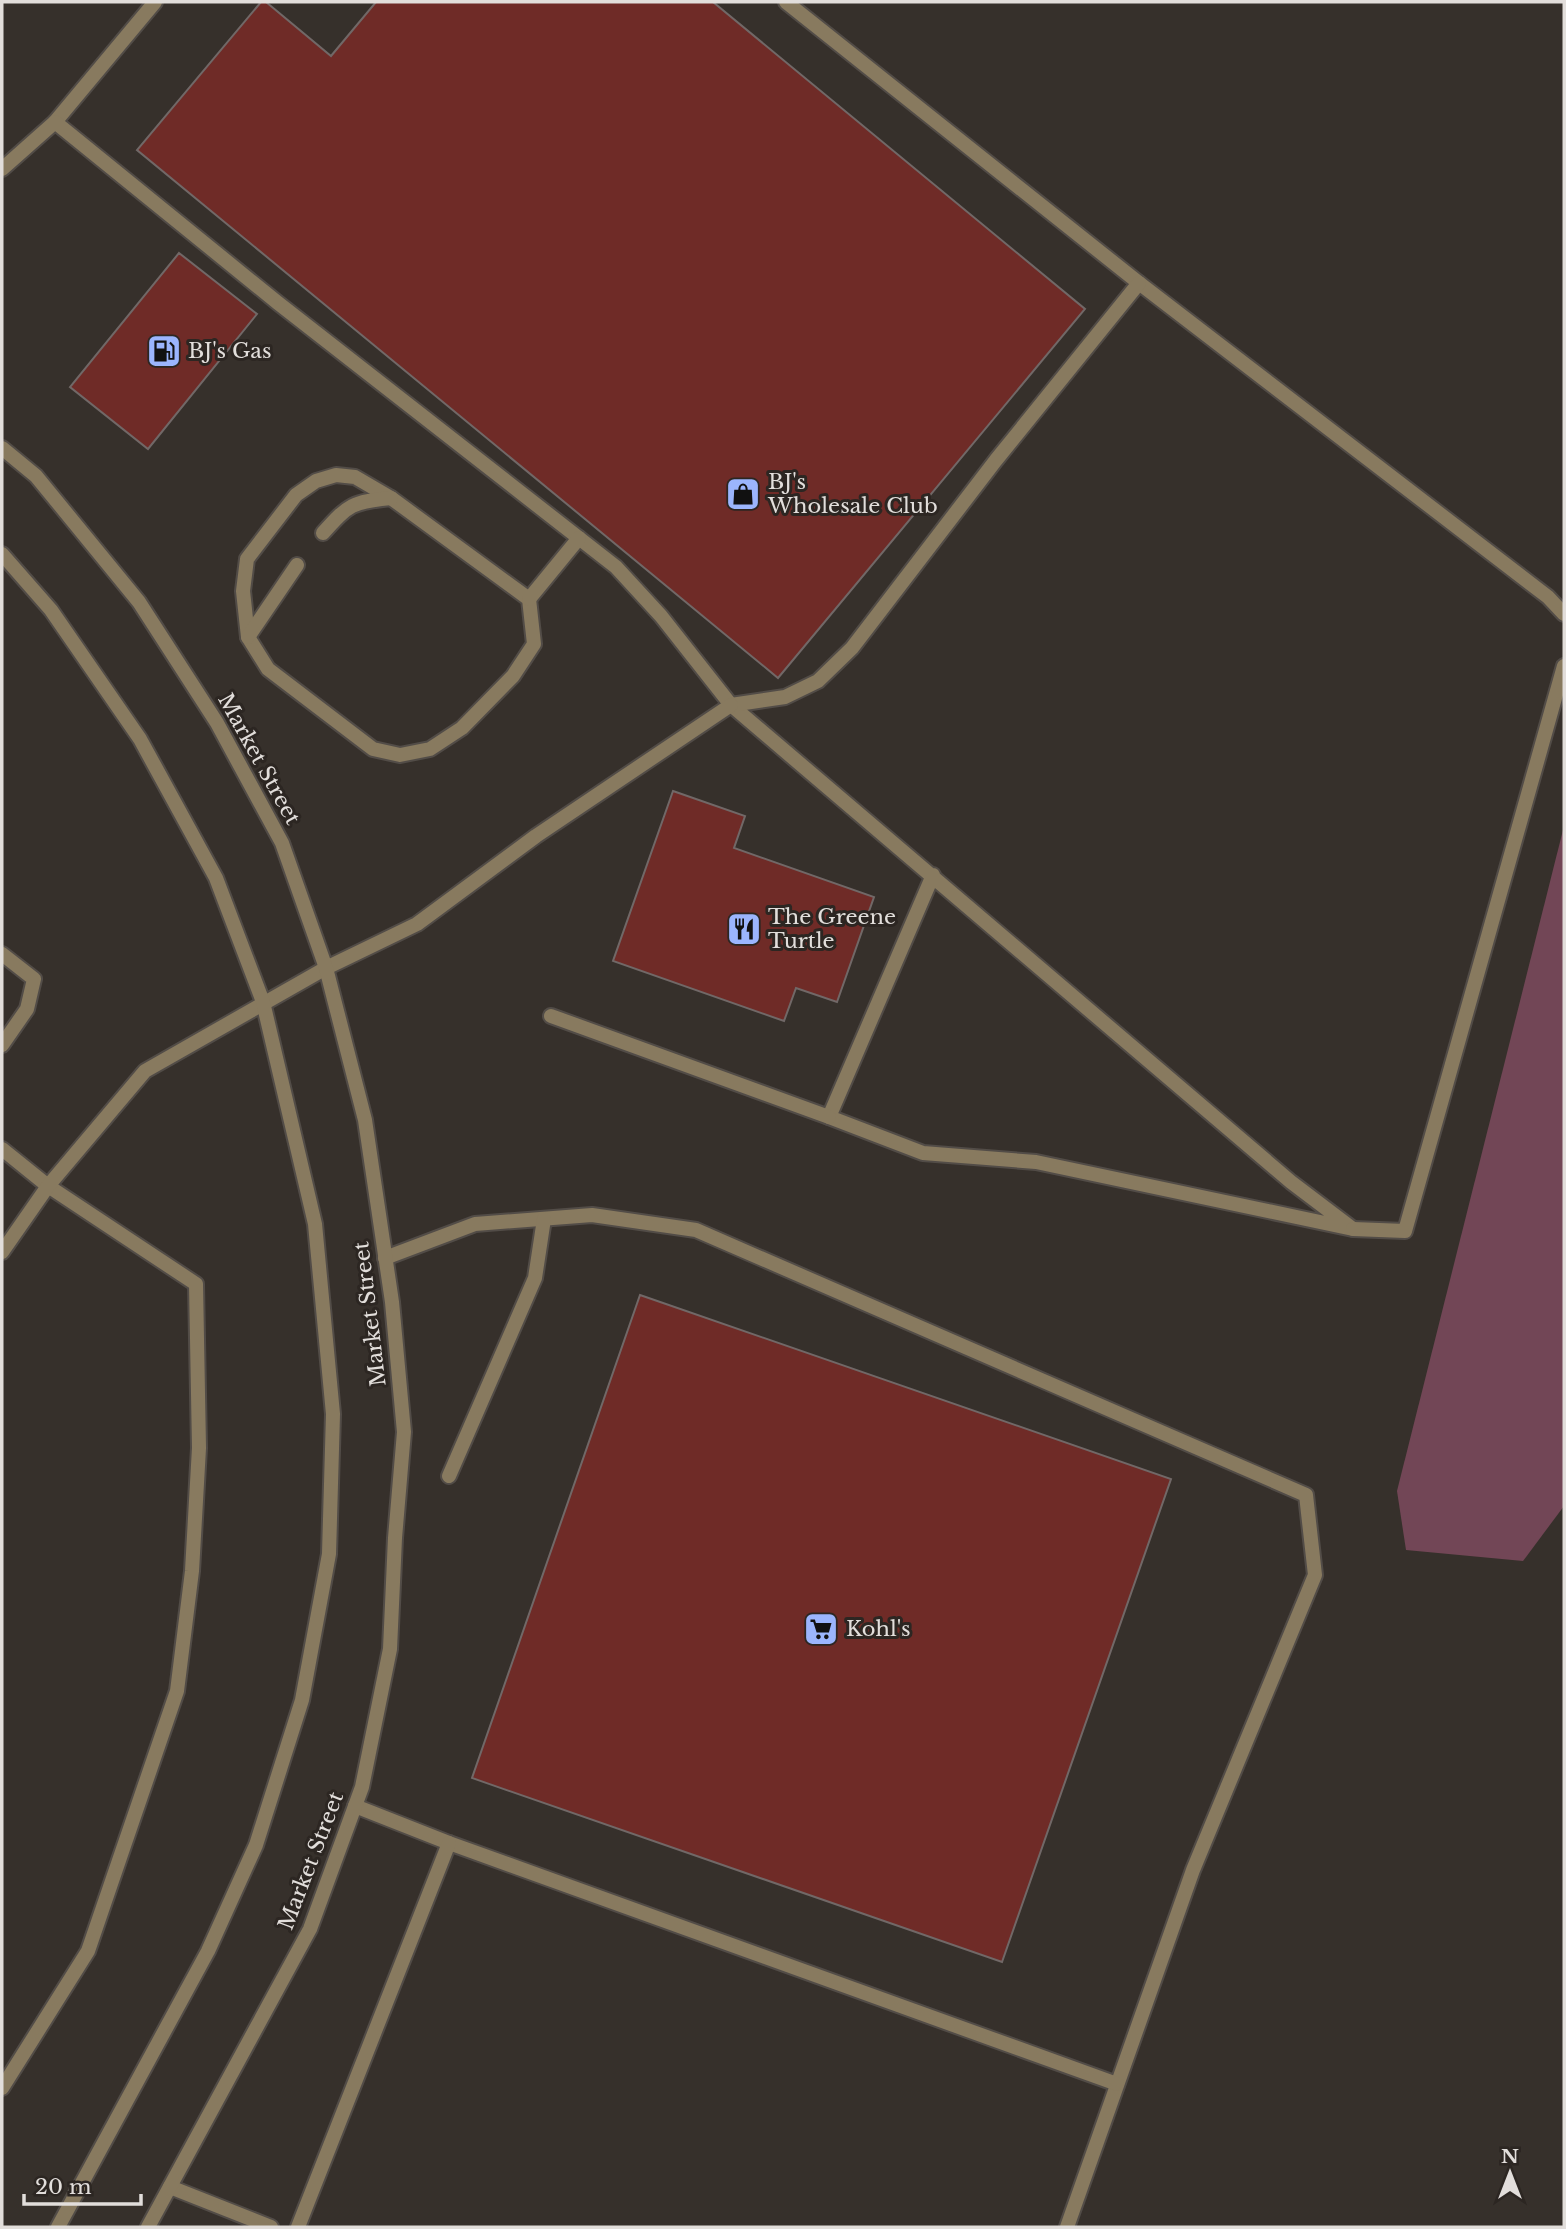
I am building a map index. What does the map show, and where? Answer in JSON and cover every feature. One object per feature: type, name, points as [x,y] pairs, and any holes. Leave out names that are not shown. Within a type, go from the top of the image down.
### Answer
[{"type":"street","points":[[2,170],[55,122],[155,2]]},
{"type":"street","points":[[786,2],[1139,283],[1548,597],[1564,614]]},
{"type":"street","points":[[55,122],[278,303],[616,567],[661,616],[731,705],[1291,1182],[1353,1229]]},
{"type":"street","points":[[2,1252],[48,1186],[145,1071],[263,1002],[417,924],[536,836],[731,705],[785,697],[818,681],[852,648],[996,460],[1139,283]]},
{"type":"street","name":"Market Street","points":[[2,448],[36,476],[139,603],[217,723],[282,843],[326,968],[365,1120],[385,1258],[404,1432],[395,1538],[390,1649],[362,1787],[310,1929],[148,2227]]},
{"type":"street","points":[[529,599],[391,498],[355,477],[336,475],[316,481],[296,495],[247,559],[243,591],[248,636],[268,669],[373,749],[400,755],[430,749],[462,728],[513,676],[534,644],[529,599],[579,538]]},
{"type":"street","points":[[323,533],[346,507],[367,500],[391,498]]},
{"type":"street","points":[[2,554],[51,610],[140,738],[216,878],[263,1002],[315,1224],[333,1414],[329,1554],[302,1700],[256,1845],[208,1951],[58,2227]]},
{"type":"street","points":[[248,636],[297,565]]},
{"type":"street","points":[[551,1016],[923,1153],[1036,1163],[1353,1229],[1405,1231],[1564,666]]},
{"type":"street","points":[[830,1117],[933,875]]},
{"type":"street","points":[[2,954],[34,979],[27,1009],[2,1045]]},
{"type":"street","points":[[2,1149],[48,1186],[196,1284],[199,1448],[191,1571],[177,1691],[88,1951],[2,2088]]},
{"type":"street","points":[[385,1258],[475,1224],[592,1215],[696,1230],[1306,1495],[1315,1575],[1192,1870],[1067,2227]]},
{"type":"street","points":[[449,1476],[535,1278],[544,1219]]},
{"type":"street","points":[[355,1806],[449,1843],[1117,2084]]},
{"type":"street","points":[[298,2227],[449,1843]]},
{"type":"street","points":[[170,2187],[271,2227]]},
{"type":"shaded area","points":[[1564,826],[1564,1506],[1523,1561],[1406,1550],[1397,1491]]},
{"type":"building","name":"BJ's Wholesale Club","points":[[261,2],[266,2],[331,56],[376,2],[713,2],[1085,309],[778,678],[137,150]]},
{"type":"building","name":"BJ's Gas","points":[[179,253],[257,314],[148,449],[70,387]]},
{"type":"building","name":"The Greene Turtle","points":[[673,791],[745,816],[734,848],[874,897],[837,1002],[796,988],[784,1021],[613,961]]},
{"type":"building","name":"Kohl's","points":[[640,1295],[1171,1479],[1002,1962],[472,1778]]},
{"type":"place","name":"BJ's Gas","points":[[164,351]]},
{"type":"place","name":"BJ's Wholesale Club","points":[[743,494]]},
{"type":"place","name":"The Greene Turtle","points":[[744,929]]},
{"type":"place","name":"Kohl's","points":[[821,1629]]}]
